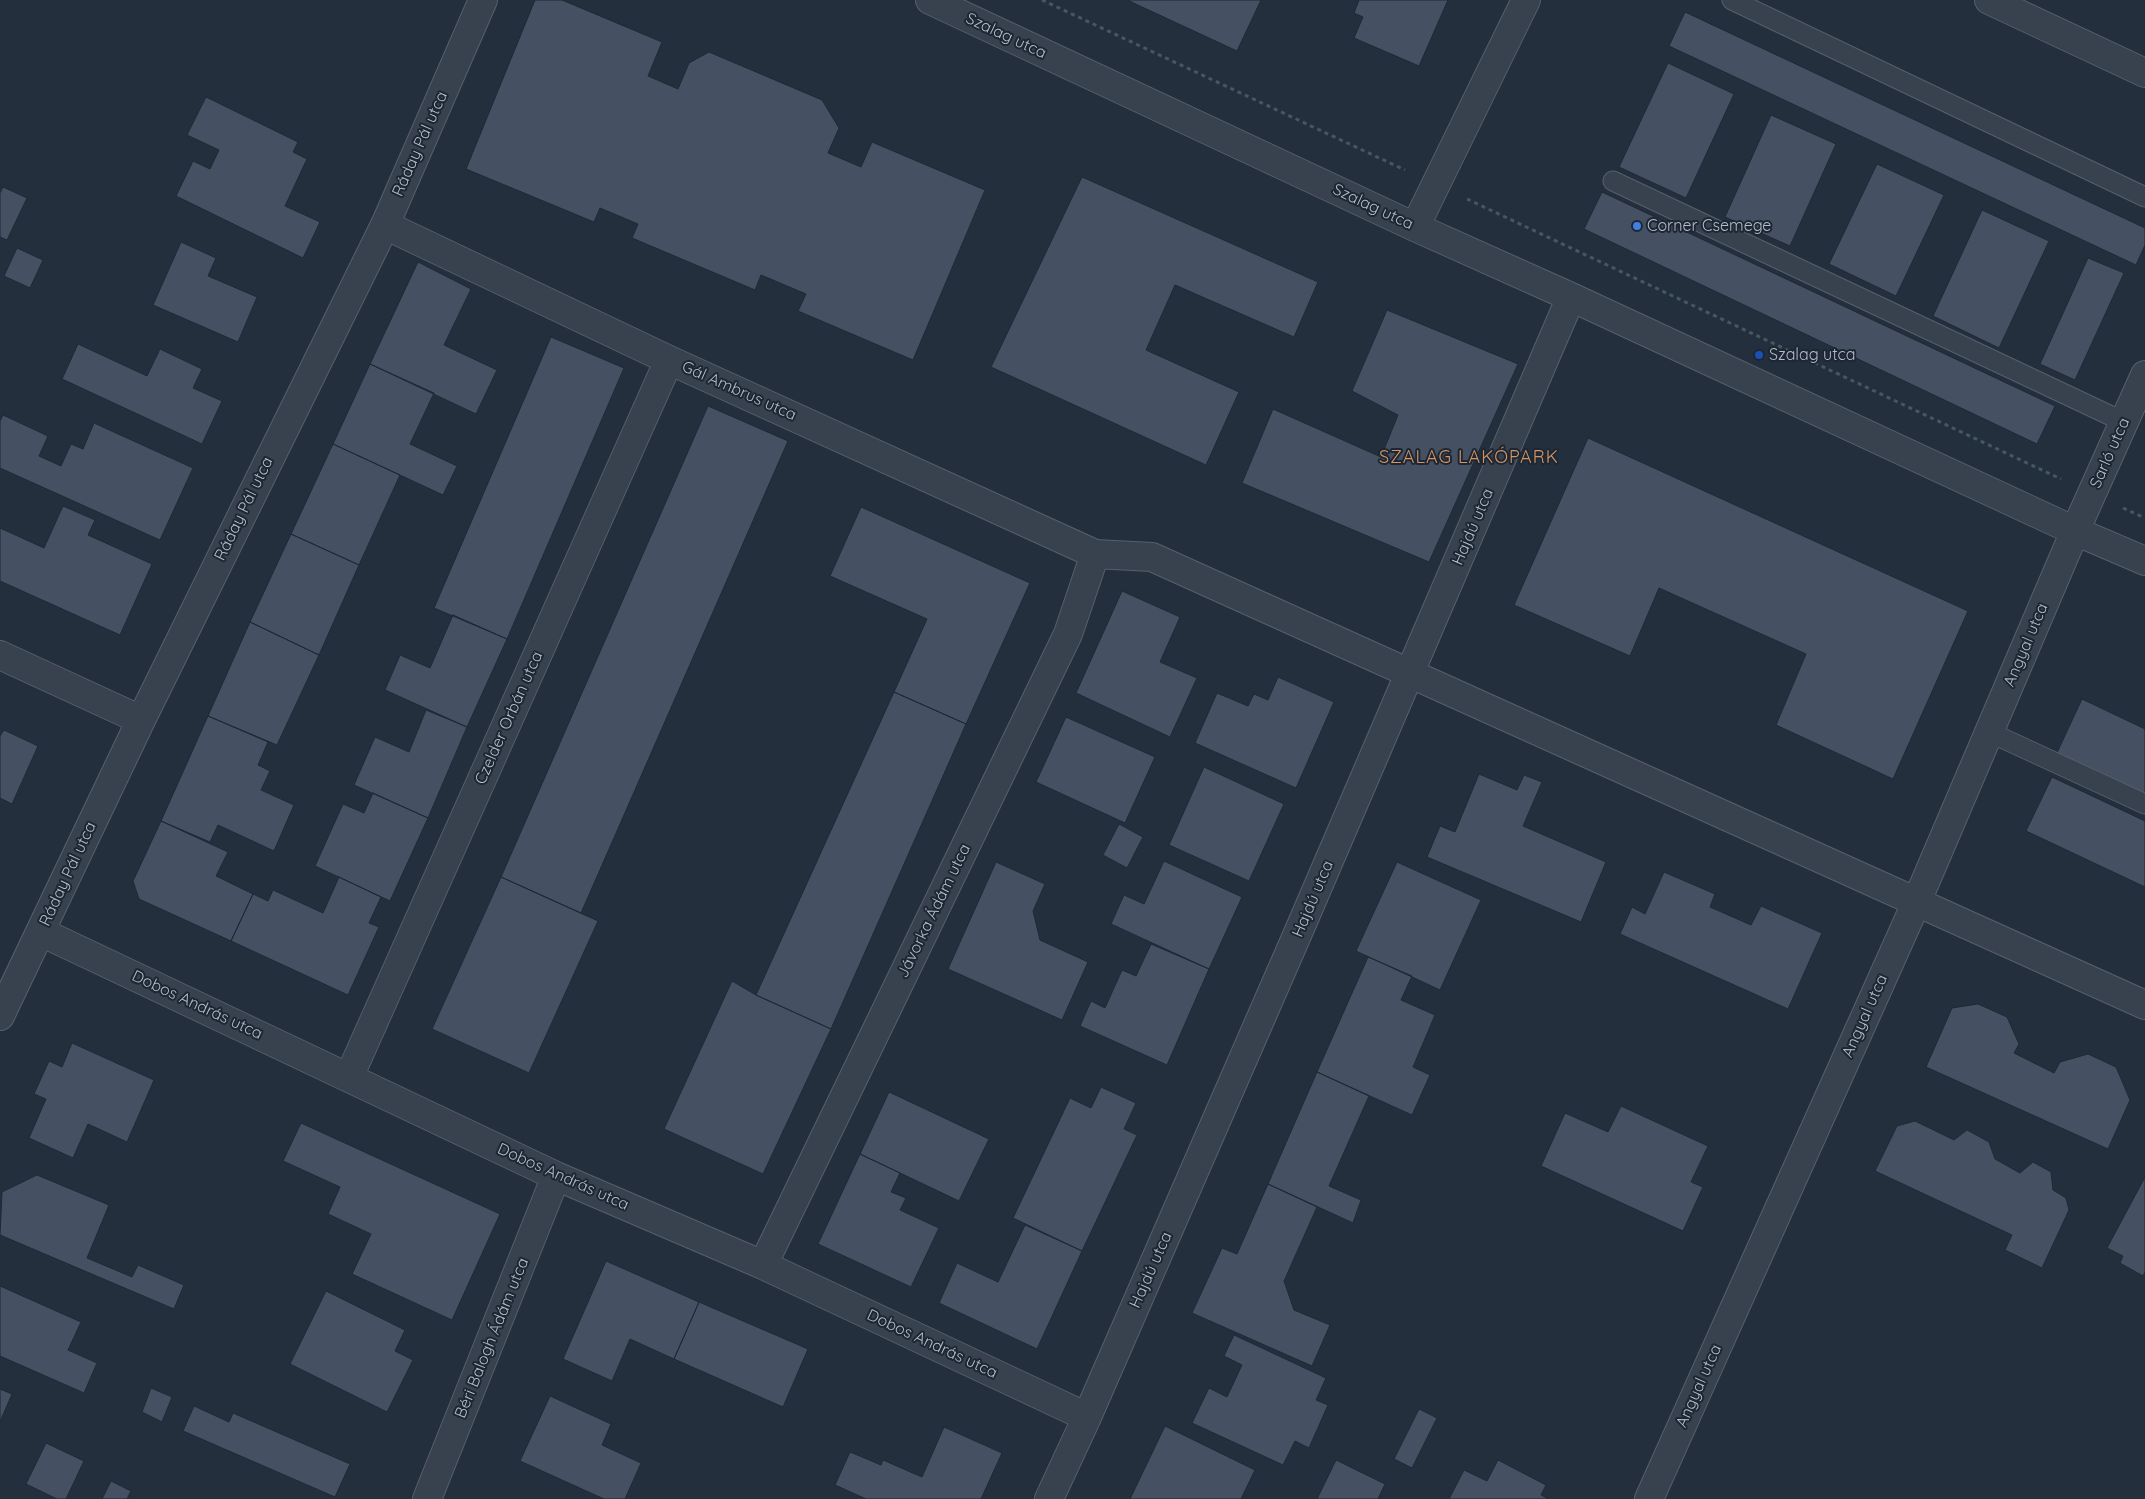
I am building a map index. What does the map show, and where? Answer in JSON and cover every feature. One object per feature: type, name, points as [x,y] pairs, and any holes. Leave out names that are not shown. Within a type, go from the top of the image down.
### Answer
[{"type":"street","name":"Ráday Pál utca","points":[[0,1016],[141,720],[385,225],[483,0]]},
{"type":"street","name":"Szalag utca","points":[[930,0],[1415,227],[1571,297],[2075,531],[2145,561]]},
{"type":"street","points":[[1415,227],[1526,0]]},
{"type":"street","points":[[1989,0],[2145,73]]},
{"type":"street","name":"Gál Ambrus utca","points":[[385,225],[669,360],[1095,554]]},
{"type":"street","name":"Hajdú utca","points":[[1049,1499],[1087,1417],[1410,674],[1571,297]]},
{"type":"street","name":"Czelder Orbán utca","points":[[349,1077],[669,360]]},
{"type":"street","name":"Sarló utca","points":[[2075,531],[2134,413],[2145,375]]},
{"type":"street","name":"Angyal utca","points":[[1648,1499],[1917,901],[2075,531]]},
{"type":"street","points":[[1095,554],[1152,557],[2145,1005]]},
{"type":"street","name":"Jávorka Ádám utca","points":[[763,1265],[1068,634],[1095,554]]},
{"type":"street","points":[[0,655],[141,720]]},
{"type":"street","name":"Dobos András utca","points":[[41,932],[556,1176],[763,1265],[1087,1417]]},
{"type":"street","name":"Béri Balogh Ádám utca","points":[[427,1499],[556,1176]]},
{"type":"lane","points":[[1732,0],[2145,197]]},
{"type":"lane","points":[[1613,181],[2134,413]]},
{"type":"lane","points":[[1989,732],[2145,804]]},
{"type":"path","points":[[1042,0],[2145,518]]},
{"type":"building","points":[[535,0],[562,0],[662,42],[648,76],[678,89],[689,63],[709,52],[822,100],[839,128],[828,153],[861,167],[872,142],[985,190],[913,360],[798,311],[806,294],[761,275],[755,290],[632,238],[638,224],[600,208],[594,222],[466,169]]},
{"type":"building","points":[[1127,0],[1261,0],[1237,51]]},
{"type":"building","points":[[1359,0],[1448,0],[1419,66],[1354,38],[1363,17],[1354,13]]},
{"type":"building","points":[[1685,12],[2145,228],[2145,245],[2136,265],[1669,46]]},
{"type":"building","points":[[1668,63],[1734,94],[1686,198],[1619,167]]},
{"type":"building","points":[[206,97],[298,142],[293,152],[307,159],[285,206],[320,222],[303,258],[176,196],[193,161],[210,169],[219,150],[187,135]]},
{"type":"building","points":[[1771,115],[1836,144],[1790,246],[1725,217]]},
{"type":"building","points":[[1877,164],[1944,195],[1896,296],[1829,264]]},
{"type":"building","points":[[1082,177],[1318,282],[1294,337],[1175,285],[1146,350],[1239,392],[1206,465],[991,367]]},
{"type":"building","points":[[3,187],[27,198],[7,240],[0,237],[0,193]]},
{"type":"building","points":[[1602,192],[2055,406],[2037,444],[1584,229]]},
{"type":"building","points":[[1982,210],[2049,241],[1999,348],[1933,316]]},
{"type":"building","points":[[181,242],[216,258],[208,276],[257,297],[238,342],[153,305]]},
{"type":"building","points":[[17,248],[43,260],[30,288],[4,276]]},
{"type":"building","points":[[2088,258],[2124,273],[2075,380],[2040,364]]},
{"type":"building","points":[[418,262],[471,289],[444,345],[497,370],[476,414],[370,364]]},
{"type":"building","points":[[1387,310],[1518,364],[1429,562],[1242,483],[1273,409],[1381,457],[1398,415],[1352,391]]},
{"type":"building","points":[[551,337],[624,368],[507,639],[434,608]]},
{"type":"building","points":[[78,344],[147,376],[160,349],[202,369],[193,388],[222,401],[202,444],[62,379]]},
{"type":"building","points":[[370,364],[434,393],[410,444],[457,466],[443,495],[333,444]]},
{"type":"building","points":[[708,406],[788,441],[581,913],[501,877]]},
{"type":"building","points":[[3,415],[48,436],[39,456],[61,466],[71,444],[83,449],[94,423],[193,468],[160,540],[0,468],[0,421]]},
{"type":"building","points":[[1588,438],[1968,611],[1893,779],[1776,725],[1806,654],[1659,588],[1630,656],[1514,605]]},
{"type":"building","points":[[333,444],[400,475],[359,565],[291,534]]},
{"type":"building","points":[[63,506],[95,520],[88,535],[152,564],[120,635],[0,581],[0,528],[44,548]]},
{"type":"building","points":[[861,507],[1030,583],[966,724],[894,692],[927,619],[830,576]]},
{"type":"building","points":[[291,534],[359,565],[319,655],[250,622]]},
{"type":"building","points":[[1122,591],[1180,617],[1160,662],[1197,678],[1170,737],[1076,693]]},
{"type":"building","points":[[453,615],[507,639],[467,727],[385,690],[400,655],[430,668]]},
{"type":"building","points":[[250,622],[319,655],[277,745],[208,716]]},
{"type":"building","points":[[1278,677],[1334,702],[1296,788],[1195,743],[1217,693],[1248,706],[1254,694],[1268,700]]},
{"type":"building","points":[[894,692],[966,724],[831,1029],[756,995]]},
{"type":"building","points":[[2082,699],[2145,729],[2145,799],[2055,757]]},
{"type":"building","points":[[426,710],[467,727],[428,818],[354,785],[375,737],[409,752]]},
{"type":"building","points":[[208,716],[268,742],[258,765],[270,771],[261,790],[294,805],[274,851],[218,825],[210,842],[161,821]]},
{"type":"building","points":[[1066,717],[1155,757],[1125,823],[1036,782]]},
{"type":"building","points":[[4,730],[38,746],[12,804],[0,798],[0,736]]},
{"type":"building","points":[[1204,767],[1284,804],[1249,881],[1169,845]]},
{"type":"building","points":[[1479,774],[1517,790],[1524,775],[1542,782],[1523,826],[1606,862],[1581,922],[1427,857],[1440,826],[1455,832]]},
{"type":"building","points":[[2052,777],[2145,821],[2145,887],[2026,831]]},
{"type":"building","points":[[373,793],[428,818],[390,901],[315,866],[343,804],[364,813]]},
{"type":"building","points":[[161,821],[228,852],[216,876],[253,894],[231,941],[139,899],[133,881]]},
{"type":"building","points":[[1119,824],[1143,837],[1127,868],[1103,855]]},
{"type":"building","points":[[1164,861],[1242,897],[1209,969],[1111,924],[1124,895],[1144,904]]},
{"type":"building","points":[[996,862],[1045,884],[1033,911],[1040,940],[1088,962],[1062,1020],[948,969]]},
{"type":"building","points":[[1397,862],[1481,900],[1440,990],[1356,951]]},
{"type":"building","points":[[1664,872],[1715,894],[1710,907],[1751,925],[1761,906],[1822,933],[1788,1009],[1620,934],[1632,907],[1645,914]]},
{"type":"building","points":[[339,877],[381,897],[369,923],[379,927],[348,995],[231,941],[253,894],[268,901],[273,890],[323,913]]},
{"type":"building","points":[[501,877],[598,921],[529,1073],[432,1029]]},
{"type":"building","points":[[1151,944],[1209,969],[1167,1065],[1080,1026],[1091,1001],[1105,1008],[1122,970],[1136,976]]},
{"type":"building","points":[[1368,957],[1412,976],[1401,1000],[1435,1015],[1413,1067],[1430,1075],[1412,1115],[1317,1072]]},
{"type":"building","points":[[732,981],[756,995],[831,1029],[763,1174],[664,1129]]},
{"type":"building","points":[[1978,1004],[2007,1017],[2019,1044],[2014,1053],[2054,1073],[2060,1062],[2088,1054],[2116,1067],[2130,1100],[2108,1149],[1926,1067],[1952,1008]]},
{"type":"building","points":[[72,1043],[154,1080],[127,1142],[88,1124],[73,1158],[29,1138],[46,1099],[34,1094],[49,1061],[62,1067]]},
{"type":"building","points":[[1317,1072],[1369,1096],[1329,1186],[1361,1200],[1353,1223],[1268,1184]]},
{"type":"building","points":[[1101,1087],[1136,1103],[1124,1129],[1137,1135],[1082,1251],[1013,1218],[1070,1098],[1091,1108]]},
{"type":"building","points":[[889,1092],[989,1139],[959,1201],[860,1154]]},
{"type":"building","points":[[1621,1106],[1708,1146],[1691,1182],[1703,1187],[1683,1231],[1541,1166],[1565,1113],[1608,1132]]},
{"type":"building","points":[[1915,1121],[1954,1140],[1967,1130],[1989,1142],[1995,1159],[2020,1173],[2033,1162],[2051,1172],[2053,1190],[2066,1198],[2069,1210],[2042,1268],[2005,1250],[2012,1235],[1875,1171],[1897,1126]]},
{"type":"building","points":[[301,1123],[500,1214],[452,1320],[352,1274],[371,1234],[328,1214],[340,1187],[283,1161]]},
{"type":"building","points":[[860,1154],[900,1173],[891,1192],[906,1198],[900,1210],[939,1228],[911,1287],[818,1244]]},
{"type":"building","points":[[37,1175],[109,1205],[87,1258],[132,1277],[138,1265],[184,1285],[174,1309],[0,1235],[2,1192]]},
{"type":"building","points":[[2145,1177],[2145,1272],[2143,1276],[2120,1263],[2123,1256],[2107,1248]]},
{"type":"building","points":[[1268,1184],[1317,1207],[1284,1281],[1294,1310],[1330,1325],[1312,1366],[1192,1313],[1222,1248],[1237,1254]]},
{"type":"building","points":[[1025,1225],[1082,1251],[1037,1349],[939,1303],[957,1263],[998,1282]]},
{"type":"building","points":[[606,1261],[699,1302],[674,1359],[630,1339],[612,1381],[563,1359]]},
{"type":"building","points":[[0,1286],[81,1322],[68,1350],[97,1363],[84,1393],[0,1356]]},
{"type":"building","points":[[326,1291],[405,1330],[395,1351],[413,1360],[387,1412],[290,1364]]},
{"type":"building","points":[[699,1302],[808,1349],[783,1407],[674,1359]]},
{"type":"building","points":[[1234,1335],[1326,1378],[1316,1400],[1328,1405],[1309,1448],[1295,1441],[1283,1465],[1192,1423],[1209,1388],[1227,1397],[1242,1365],[1224,1356]]},
{"type":"building","points":[[151,1388],[172,1397],[162,1422],[142,1412]]},
{"type":"building","points":[[0,1389],[12,1394],[0,1422]]},
{"type":"building","points":[[550,1396],[611,1424],[602,1445],[641,1463],[625,1499],[604,1499],[520,1461]]},
{"type":"building","points":[[194,1406],[229,1422],[233,1413],[350,1464],[335,1497],[183,1431]]},
{"type":"building","points":[[1419,1409],[1437,1418],[1412,1468],[1394,1459]]},
{"type":"building","points":[[1165,1426],[1255,1470],[1241,1499],[1130,1499]]},
{"type":"building","points":[[944,1427],[1002,1453],[981,1499],[866,1499],[835,1485],[850,1452],[881,1465],[883,1460],[922,1477]]},
{"type":"building","points":[[46,1443],[84,1461],[66,1499],[57,1499],[26,1484]]},
{"type":"building","points":[[1336,1460],[1385,1484],[1378,1499],[1317,1499]]},
{"type":"building","points":[[1498,1460],[1546,1485],[1541,1495],[1549,1499],[1449,1499],[1464,1470],[1487,1481]]},
{"type":"building","points":[[111,1481],[131,1491],[127,1499],[102,1499]]},
{"type":"place","name":"Corner Csemege","points":[[1637,226]]},
{"type":"place","name":"Szalag utca","points":[[1759,355]]},
{"type":"district","name":"SZALAG LAKÓPARK","points":[[1469,458]]}]
